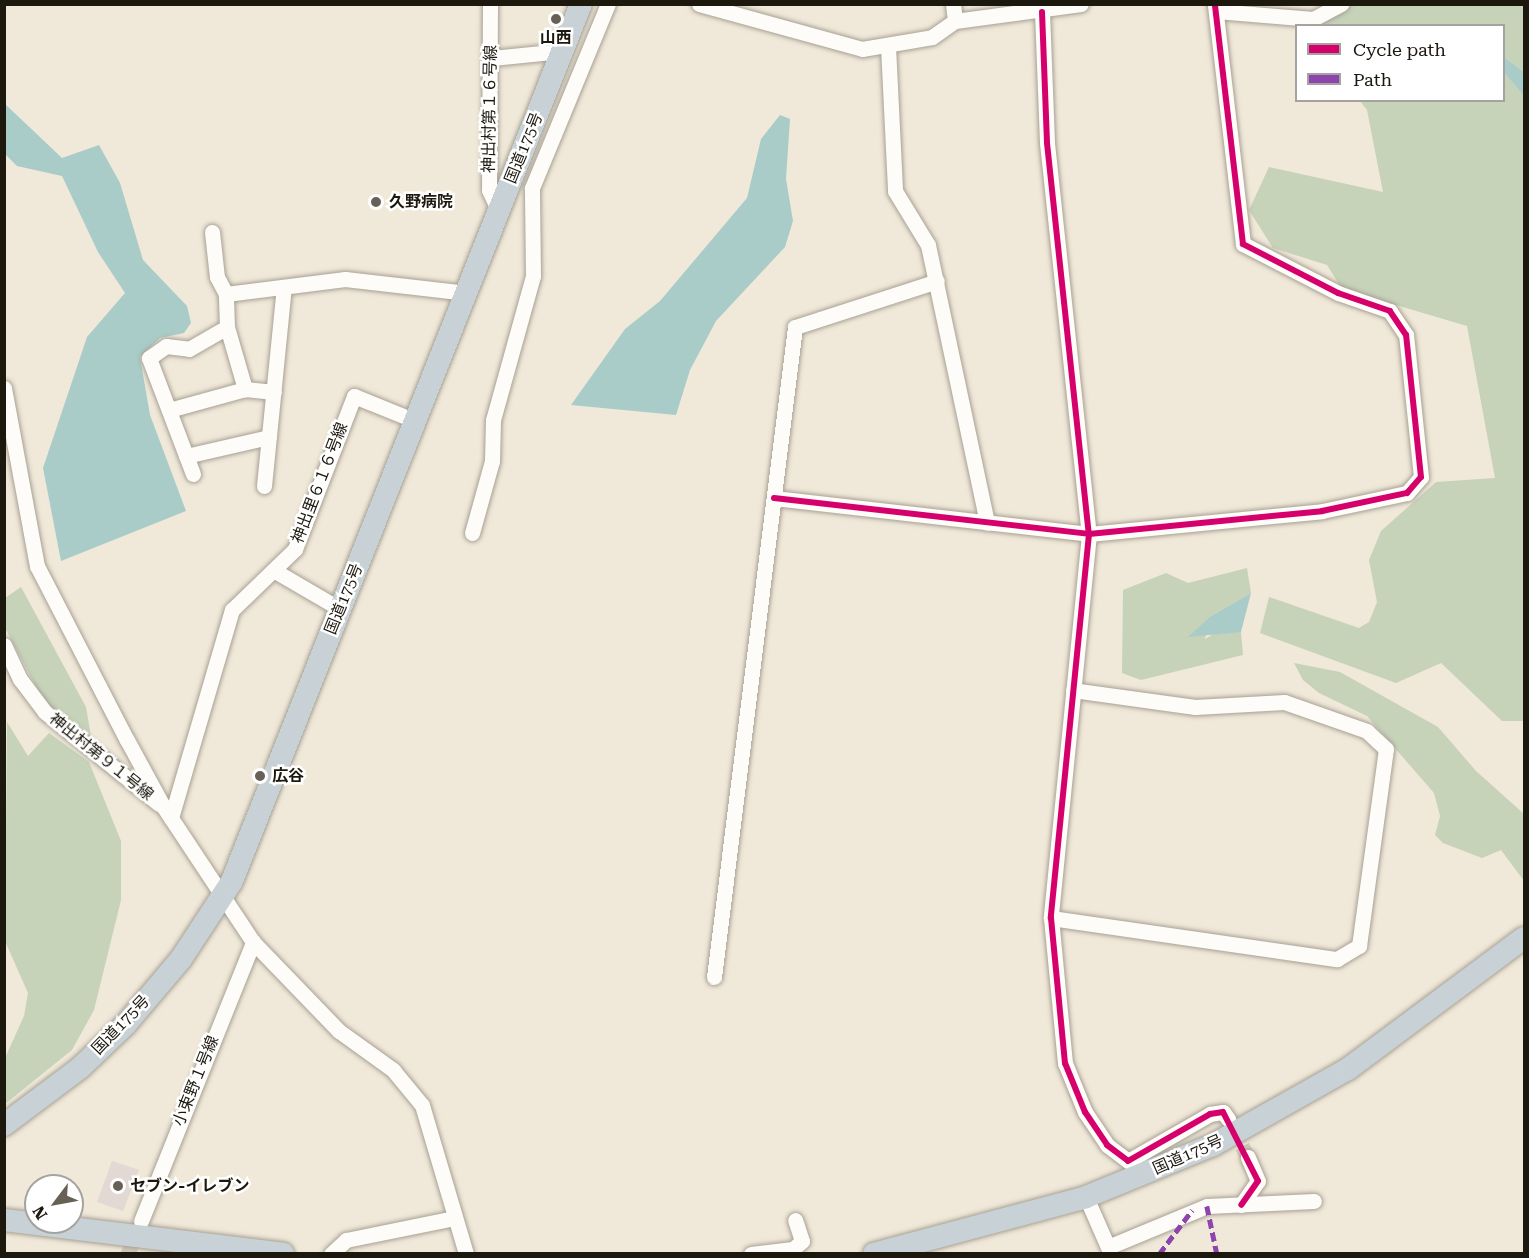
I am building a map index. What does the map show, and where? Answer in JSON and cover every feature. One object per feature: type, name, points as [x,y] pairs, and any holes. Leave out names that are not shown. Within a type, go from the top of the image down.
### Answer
[{"type":"highway","name":"国道175号","points":[[4,1125],[80,1068],[126,1024],[181,959],[222,899],[416,421],[581,4]]},
{"type":"highway","name":"国道175号","points":[[874,1254],[1086,1197],[1130,1170],[1213,1145],[1348,1069],[1524,938]]},
{"type":"highway","points":[[4,1220],[283,1254]]},
{"type":"street","name":"神出村第１６号線","points":[[490,4],[492,58],[489,190],[499,211]]},
{"type":"street","points":[[472,533],[492,461],[493,420],[533,276],[532,188],[608,4]]},
{"type":"street","points":[[699,4],[862,50],[932,38],[955,21],[1042,12],[1081,4]]},
{"type":"street","points":[[953,4],[955,21]]},
{"type":"street","points":[[774,498],[1089,534],[1322,511],[1407,493],[1421,477],[1406,335],[1390,311],[1338,293],[1243,244],[1216,8],[1313,19],[1341,4]]},
{"type":"street","points":[[1042,12],[1047,143],[1089,534],[1051,918],[1065,1064],[1086,1112],[1107,1144],[1130,1170],[1210,1114],[1223,1112],[1228,1119]]},
{"type":"street","points":[[888,46],[895,191],[928,245],[987,523]]},
{"type":"street","points":[[492,58],[562,51]]},
{"type":"street","points":[[212,232],[217,277],[226,294],[227,327],[245,389]]},
{"type":"street","points":[[226,294],[345,279],[467,293]]},
{"type":"street","points":[[714,977],[795,327],[937,280]]},
{"type":"street","points":[[264,486],[284,287]]},
{"type":"street","points":[[193,474],[149,358],[166,346],[189,349],[227,327]]},
{"type":"street","points":[[4,388],[37,566],[167,812],[222,899],[253,942],[339,1031],[393,1070],[422,1105],[466,1254]]},
{"type":"street","points":[[169,410],[245,389],[274,392]]},
{"type":"street","name":"神出里６１６号線","points":[[167,812],[232,610],[295,549],[354,396],[416,421]]},
{"type":"street","points":[[186,456],[269,437]]},
{"type":"street","points":[[274,571],[340,609]]},
{"type":"street","name":"神出村第９１号線","points":[[4,645],[20,679],[45,712],[167,812]]},
{"type":"street","points":[[1051,918],[1337,959],[1359,946],[1386,749],[1367,731],[1284,702],[1195,708],[1072,690]]},
{"type":"street","name":"小束野１号線","points":[[141,1221],[253,942]]},
{"type":"street","points":[[1241,1205],[1258,1181],[1248,1157]]},
{"type":"street","points":[[1086,1197],[1108,1247],[1192,1210],[1314,1201]]},
{"type":"street","points":[[331,1254],[346,1240],[454,1218]]},
{"type":"street","points":[[752,1254],[793,1249],[802,1241],[795,1220]]},
{"type":"green space","points":[[1353,5],[1524,5],[1524,72],[1505,58],[1505,24],[1321,24]]},
{"type":"green space","points":[[1505,74],[1524,96],[1524,721],[1502,721],[1441,663],[1396,683],[1260,633],[1269,597],[1359,628],[1369,622],[1377,602],[1369,560],[1381,531],[1436,482],[1495,478],[1467,326],[1342,289],[1327,265],[1273,248],[1249,210],[1269,167],[1383,192],[1367,110],[1361,102],[1505,102]]},
{"type":"green space","points":[[1247,568],[1251,593],[1211,616],[1205,639],[1218,631],[1241,632],[1243,655],[1141,680],[1122,673],[1123,590],[1166,573],[1188,583]]},
{"type":"green space","points":[[21,587],[86,707],[92,742],[46,705],[5,628],[5,598]]},
{"type":"green space","points":[[1294,663],[1340,672],[1438,727],[1476,771],[1524,814],[1524,881],[1501,850],[1482,858],[1443,843],[1435,835],[1440,816],[1434,793],[1367,716],[1319,693],[1303,680]]},
{"type":"green space","points":[[7,722],[28,756],[49,733],[89,762],[121,841],[121,900],[94,1010],[72,1050],[5,1104],[5,1058],[24,1016],[28,993],[5,941]]},
{"type":"water","points":[[1505,58],[1524,72],[1524,96],[1505,74]]},
{"type":"water","points":[[4,103],[62,158],[99,145],[120,183],[143,260],[187,306],[191,323],[184,333],[160,338],[140,357],[150,415],[186,511],[61,561],[43,468],[87,337],[125,293],[98,252],[62,176],[17,166],[5,154]]},
{"type":"water","points":[[780,115],[790,119],[786,179],[793,221],[785,247],[716,321],[690,370],[676,415],[571,405],[625,329],[660,301],[747,198],[761,139]]},
{"type":"water","points":[[1251,593],[1241,632],[1188,637],[1211,616]]},
{"type":"building","name":"セブン-イレブン","points":[[112,1161],[139,1170],[123,1211],[97,1202]]},
{"type":"tunnel","points":[[1231,1126],[1248,1157]]},
{"type":"tunnel","points":[[128,1254],[138,1228]]},
{"type":"marked path","points":[[1207,1206],[1217,1254]]},
{"type":"marked path","points":[[1159,1254],[1192,1210]]},
{"type":"cycle path","points":[[774,498],[1089,534],[1322,511],[1407,493],[1421,477],[1406,335],[1390,311],[1338,293],[1243,244],[1215,4]]},
{"type":"cycle path","points":[[1042,12],[1047,143],[1089,534],[1051,918],[1065,1063],[1085,1112],[1107,1145],[1128,1161],[1210,1114],[1223,1112],[1258,1181],[1241,1205]]},
{"type":"place","name":"山西","points":[[556,19]]},
{"type":"place","name":"久野病院","points":[[376,202]]},
{"type":"place","name":"広谷","points":[[260,776]]},
{"type":"place","name":"セブン-イレブン","points":[[118,1186]]}]
